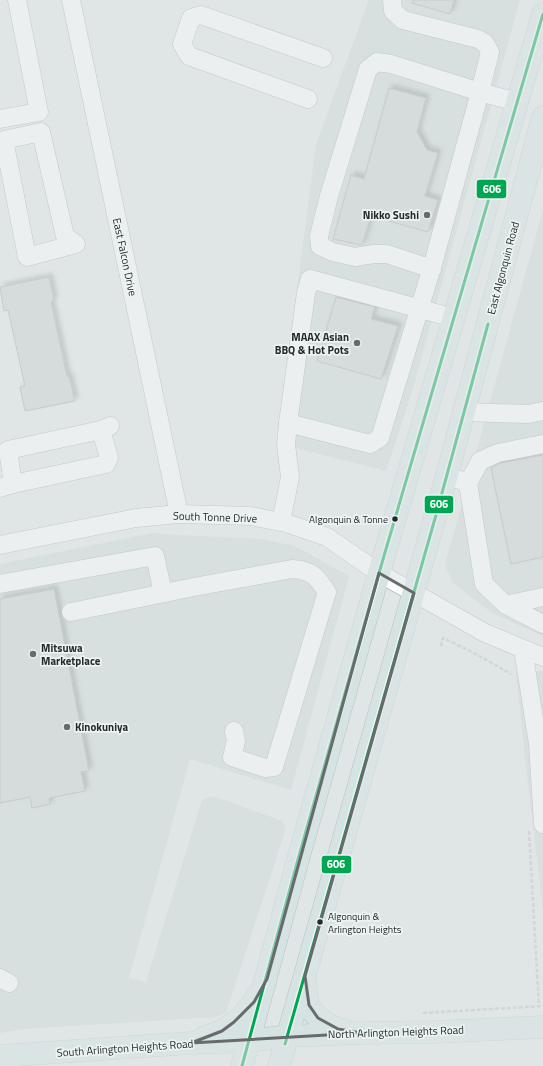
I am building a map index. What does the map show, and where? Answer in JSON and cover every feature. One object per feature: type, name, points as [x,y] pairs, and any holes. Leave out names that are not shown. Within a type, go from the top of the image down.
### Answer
[{"type":"main road","points":[[242,1066],[267,979],[297,863],[379,573],[543,14]]},
{"type":"main road","name":"East Algonquin Road","points":[[279,1066],[447,475],[543,117]]},
{"type":"main road","points":[[305,976],[308,1006],[318,1018],[338,1029],[361,1033]]},
{"type":"main road","points":[[192,1043],[222,1031],[234,1022],[254,1002],[267,979]]},
{"type":"main road","name":"North Arlington Heights Road","points":[[249,1041],[288,1036],[543,1027]]},
{"type":"main road","name":"South Arlington Heights Road","points":[[0,1056],[192,1043],[249,1041]]},
{"type":"street","points":[[0,119],[39,112],[17,0]]},
{"type":"street","name":"East Falcon Drive","points":[[72,0],[179,514]]},
{"type":"street","points":[[288,423],[370,444],[380,438],[432,269],[490,52],[485,43],[478,39],[403,20],[393,11],[392,0]]},
{"type":"street","points":[[308,100],[189,56],[182,44],[191,18],[202,15],[323,58]]},
{"type":"street","points":[[432,269],[387,254],[374,254],[355,258],[333,252],[320,246],[319,236],[329,196],[368,69],[378,62],[391,64],[517,102]]},
{"type":"street","points":[[41,132],[65,236],[76,244],[27,257],[4,140],[41,132]]},
{"type":"street","points":[[281,522],[290,477],[286,444],[288,423],[306,293],[310,278],[454,318]]},
{"type":"street","points":[[464,412],[528,414],[543,411]]},
{"type":"street","points":[[106,428],[109,458],[106,464],[7,486],[8,450],[106,428]]},
{"type":"street","points":[[543,444],[498,453],[480,461],[468,483],[484,584],[506,605],[543,624]]},
{"type":"street","points":[[447,475],[468,483]]},
{"type":"street","name":"South Tonne Drive","points":[[0,545],[136,518],[179,514],[250,516],[281,522],[327,537],[379,573],[485,633],[543,657]]},
{"type":"street","points":[[0,584],[155,556],[163,593]]},
{"type":"street","points":[[71,612],[292,569],[303,570],[318,578],[327,592],[274,767],[265,768],[232,757],[236,741],[234,731]]},
{"type":"street","points":[[506,605],[543,597]]},
{"type":"street","points":[[523,649],[538,744],[543,824]]},
{"type":"path","points":[[441,646],[442,638],[472,652],[516,677]]},
{"type":"path","points":[[419,1013],[543,1006]]},
{"type":"highlighted area","points":[[379,573],[414,593],[305,976],[309,1005],[318,1018],[338,1029],[361,1033],[191,1043],[222,1031],[234,1022],[254,1002],[267,979]]},
{"type":"shaded area","points":[[369,0],[520,0],[412,392],[386,471],[277,443],[316,144]]},
{"type":"shaded area","points":[[543,210],[543,636],[492,613],[453,583],[445,565]]},
{"type":"shaded area","points":[[153,533],[261,539],[295,546],[349,576],[291,790],[190,759],[129,978],[146,982],[202,800],[213,796],[282,821],[286,828],[226,1013],[215,1017],[23,1029],[0,1033],[0,564]]},
{"type":"shaded area","points":[[516,671],[543,671],[543,910],[525,758]]},
{"type":"building","points":[[413,0],[454,0],[450,14],[412,3]]},
{"type":"building","points":[[389,88],[426,98],[417,132],[427,150],[438,153],[425,196],[438,200],[428,232],[371,216],[362,245],[333,239],[351,175],[364,179]]},
{"type":"building","points":[[49,277],[54,300],[51,302],[67,376],[69,376],[75,401],[25,411],[20,387],[25,386],[8,310],[4,311],[0,287]]},
{"type":"building","name":"MAAX Asian BBQ & Hot Pots","points":[[336,297],[375,307],[371,319],[398,326],[381,379],[317,361]]},
{"type":"building","points":[[543,455],[543,557],[511,564],[491,468],[501,463]]},
{"type":"building","name":"Mitsuwa Marketplace","points":[[54,589],[89,771],[81,772],[85,791],[49,798],[50,804],[32,808],[30,797],[0,803],[0,599]]},
{"type":"transit line","name":"606","points":[[242,1066],[297,863],[379,573],[543,14]]},
{"type":"transit line","name":"606","points":[[285,1044],[436,515],[488,324]]},
{"type":"place","name":"Nikko Sushi","points":[[427,215]]},
{"type":"place","name":"MAAX Asian BBQ & Hot Pots","points":[[357,343]]},
{"type":"place","name":"Algonquin & Tonne","points":[[395,519]]},
{"type":"place","name":"Mitsuwa Marketplace","points":[[33,654]]},
{"type":"place","name":"Kinokuniya","points":[[67,727]]},
{"type":"place","name":"Algonquin & Arlington Heights","points":[[320,922]]}]
